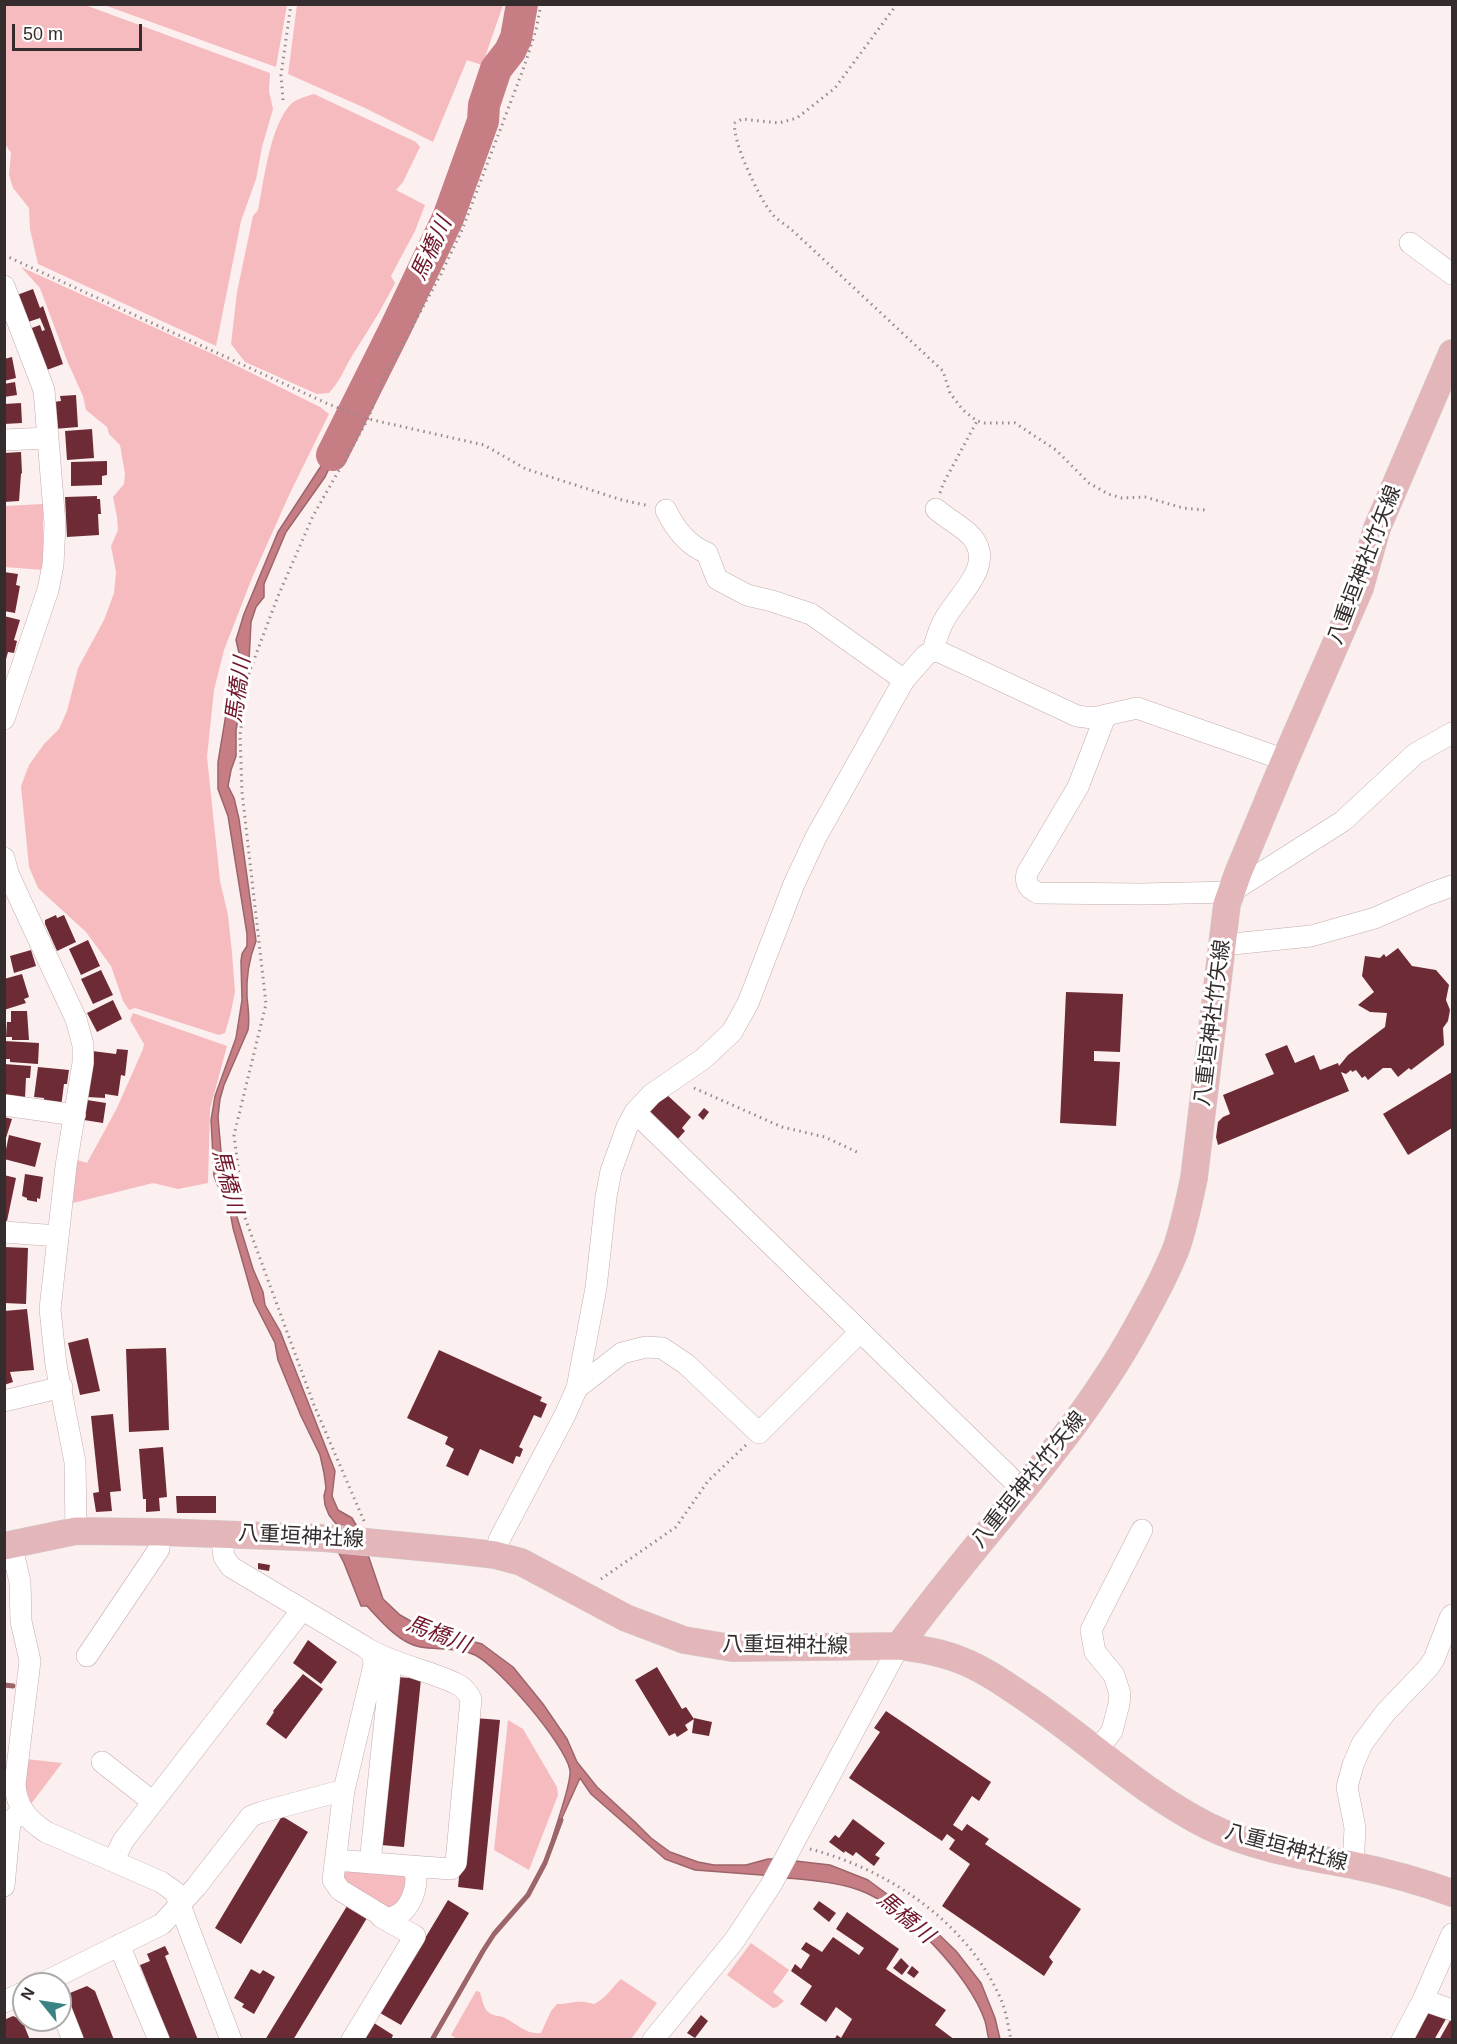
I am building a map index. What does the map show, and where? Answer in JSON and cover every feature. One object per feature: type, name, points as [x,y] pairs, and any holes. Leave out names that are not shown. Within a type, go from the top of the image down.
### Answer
[{"type":"main road","name":"八重垣神社竹矢線","points":[[898,1646],[1082,1415],[1117,1363],[1163,1280],[1176,1249],[1194,1178],[1227,904],[1285,760],[1360,588],[1377,528],[1452,353]]},
{"type":"main road","name":"八重垣神社線","points":[[8,1545],[76,1532],[221,1533],[371,1541],[495,1555],[521,1562],[626,1618],[684,1640],[732,1648],[898,1646],[924,1649],[962,1660],[999,1680],[1175,1809],[1211,1827],[1246,1842],[1304,1857],[1416,1880],[1452,1893]]},
{"type":"street","points":[[1410,243],[1452,274]]},
{"type":"street","points":[[4,286],[44,390],[55,524],[54,565],[48,590],[9,688],[4,719]]},
{"type":"street","points":[[4,440],[48,438]]},
{"type":"street","points":[[933,651],[938,632],[946,616],[977,571],[981,556],[978,546],[970,535],[936,509]]},
{"type":"street","points":[[666,510],[675,529],[696,549],[707,553],[717,579],[747,596],[772,601],[811,614],[904,680]]},
{"type":"street","points":[[495,1555],[499,1540],[578,1388],[596,1288],[607,1188],[619,1147],[635,1112],[652,1094],[703,1059],[732,1032],[748,1003],[794,884],[816,837],[904,680],[926,655],[933,651],[940,652],[1077,716],[1105,717],[1137,708],[1285,760]]},
{"type":"street","points":[[1105,717],[1078,787],[1027,873],[1028,887],[1038,893],[1231,892],[1343,821],[1415,754],[1452,733]]},
{"type":"street","points":[[4,858],[8,873],[80,1031],[83,1045],[83,1063],[58,1236],[51,1309],[56,1365],[75,1462],[76,1532]]},
{"type":"street","points":[[1223,945],[1311,936],[1375,918],[1452,886]]},
{"type":"street","points":[[4,1105],[75,1115]]},
{"type":"street","points":[[635,1112],[1022,1490]]},
{"type":"street","points":[[4,1232],[58,1236]]},
{"type":"street","points":[[578,1388],[622,1353],[646,1347],[662,1348],[686,1364],[759,1433],[860,1332]]},
{"type":"street","points":[[4,1401],[62,1388]]},
{"type":"street","points":[[1097,1751],[1112,1731],[1120,1694],[1114,1675],[1095,1652],[1091,1630],[1142,1530]]},
{"type":"street","points":[[87,1656],[159,1549],[160,1532]]},
{"type":"street","points":[[221,1533],[224,1557],[231,1567],[392,1662],[455,1683],[471,1699],[456,1863],[451,1869],[336,1860]]},
{"type":"street","points":[[4,1886],[30,1661],[21,1621],[20,1582],[8,1545]]},
{"type":"street","points":[[114,1860],[123,1841],[302,1610]]},
{"type":"street","points":[[1353,1866],[1355,1828],[1347,1787],[1353,1765],[1362,1744],[1385,1713],[1434,1659],[1452,1615]]},
{"type":"street","points":[[653,2040],[734,1941],[771,1885],[898,1646]]},
{"type":"street","points":[[352,2040],[415,1936],[381,1917],[338,1888],[333,1880],[344,1790],[374,1665],[373,1654],[370,1650]]},
{"type":"street","points":[[370,1863],[392,1662]]},
{"type":"street","points":[[102,1762],[153,1802]]},
{"type":"street","points":[[68,1972],[162,1924],[196,1887],[251,1816],[344,1790]]},
{"type":"street","points":[[12,1818],[35,1824],[46,1832],[114,1860],[168,1886],[175,1892],[231,2040]]},
{"type":"street","points":[[381,1917],[397,1916],[411,1901],[417,1879],[415,1871],[410,1866]]},
{"type":"street","points":[[1402,2040],[1423,2000],[1452,1934]]},
{"type":"street","points":[[119,1945],[159,2040]]},
{"type":"street","points":[[1423,2000],[1452,2010]]},
{"type":"path","points":[[283,100],[281,75],[291,4]]},
{"type":"path","points":[[371,1541],[314,1405],[244,1215],[234,1136],[266,1004],[242,792],[240,735],[249,673],[278,596],[313,516],[462,230],[524,67],[536,30],[541,4]]},
{"type":"path","points":[[897,4],[835,88],[797,118],[779,123],[742,119],[735,123],[743,156],[760,196],[771,213],[943,371],[950,393],[956,402],[963,411],[977,421],[1015,423],[1056,450],[1089,483],[1108,494],[1122,498],[1145,497],[1183,508],[1205,510]]},
{"type":"path","points":[[4,255],[326,403],[366,418],[484,445],[526,469],[622,500],[666,510]]},
{"type":"path","points":[[936,509],[943,484],[977,421]]},
{"type":"path","points":[[675,1078],[782,1128],[825,1137],[859,1153]]},
{"type":"path","points":[[602,1579],[676,1527],[708,1481],[759,1433]]},
{"type":"path","points":[[593,1575],[609,1584]]},
{"type":"path","points":[[791,1849],[837,1856],[860,1865],[912,1897],[952,1929],[982,1965],[999,1995],[1011,2040]]},
{"type":"shaded area","points":[[297,4],[503,5],[482,65],[467,60],[433,142],[365,108],[288,74]]},
{"type":"shaded area","points":[[4,5],[85,5],[270,73],[269,91],[273,109],[256,179],[241,221],[216,346],[38,264],[30,229],[29,208],[13,188],[9,175],[11,153],[5,144]]},
{"type":"shaded area","points":[[104,5],[287,5],[276,67]]},
{"type":"shaded area","points":[[314,94],[416,142],[420,147],[403,182],[396,190],[425,205],[415,231],[391,276],[395,283],[384,303],[335,385],[329,393],[317,394],[245,362],[231,344],[237,292],[273,138],[284,112],[292,103]]},
{"type":"shaded area","points":[[21,267],[215,355],[320,407],[329,414],[252,578],[224,650],[214,690],[207,757],[220,881],[228,915],[235,992],[225,1033],[219,1035],[135,1008],[129,1010],[123,1001],[111,966],[86,932],[38,888],[29,867],[21,786],[29,765],[44,744],[59,729],[67,711],[78,668],[104,620],[114,593],[116,572],[111,546],[118,530],[113,497],[124,484],[125,474],[120,445],[109,434],[107,427],[86,410],[83,396],[40,288]]},
{"type":"shaded area","points":[[43,504],[43,570],[5,567],[5,506]]},
{"type":"shaded area","points":[[133,1013],[227,1046],[210,1109],[208,1183],[178,1189],[153,1183],[73,1203],[74,1159],[87,1163],[117,1108],[143,1049],[144,1044],[130,1020]]},
{"type":"shaded area","points":[[508,1720],[523,1729],[557,1787],[558,1795],[529,1870],[494,1850]]},
{"type":"shaded area","points":[[26,1759],[62,1763],[31,1804],[24,1783]]},
{"type":"shaded area","points":[[346,1870],[408,1875],[401,1903],[383,1910],[340,1877]]},
{"type":"shaded area","points":[[751,1943],[789,1970],[773,1992],[784,2001],[777,2007],[773,2008],[727,1975]]},
{"type":"shaded area","points":[[621,1979],[657,2003],[631,2039],[458,2040],[451,2035],[476,1991],[480,1992],[484,2007],[489,2013],[505,2018],[527,2031],[541,2033],[551,2011],[557,2004],[579,2002],[594,2004],[606,1996]]},
{"type":"water","points":[[348,416],[353,418],[325,477],[286,532],[264,584],[264,597],[256,607],[251,622],[249,661],[242,681],[242,697],[236,730],[236,756],[228,786],[234,798],[239,819],[256,941],[248,975],[248,1030],[224,1085],[218,1117],[222,1163],[234,1192],[237,1217],[253,1269],[263,1292],[265,1305],[280,1331],[335,1471],[332,1496],[338,1510],[352,1518],[363,1537],[334,1536],[337,1525],[325,1505],[326,1488],[320,1455],[278,1360],[275,1343],[254,1302],[233,1228],[227,1195],[218,1186],[214,1176],[211,1120],[215,1096],[236,1038],[242,1000],[241,961],[247,946],[228,816],[218,789],[218,762],[233,672],[239,653],[236,640],[244,614],[278,532],[325,460]]},
{"type":"water","points":[[333,1542],[364,1543],[383,1599],[400,1615],[423,1628],[482,1644],[513,1667],[543,1704],[567,1739],[577,1762],[597,1787],[651,1838],[670,1852],[714,1865],[746,1865],[768,1859],[784,1859],[775,1876],[695,1870],[665,1859],[591,1794],[580,1778],[552,1840],[566,1794],[570,1770],[544,1725],[514,1689],[475,1655],[462,1651],[412,1645],[391,1631],[367,1606],[361,1606]]},
{"type":"water","points":[[787,1860],[830,1865],[868,1880],[929,1925],[956,1951],[981,1983],[995,2018],[1000,2039],[989,2039],[985,2021],[965,1984],[933,1945],[896,1911],[877,1898],[849,1887],[777,1877]]},
{"type":"building","points":[[33,289],[40,308],[43,306],[63,364],[44,371],[29,329],[40,325],[42,331],[45,330],[40,318],[25,323],[17,295]]},
{"type":"building","points":[[12,357],[16,378],[4,381],[4,359]]},
{"type":"building","points":[[15,382],[17,395],[4,397],[4,384]]},
{"type":"building","points":[[76,395],[78,427],[54,429],[53,402],[61,401],[60,396]]},
{"type":"building","points":[[21,403],[22,423],[4,424],[4,404]]},
{"type":"building","points":[[92,429],[94,458],[67,460],[65,431]]},
{"type":"building","points":[[21,452],[22,473],[19,501],[4,502],[4,453]]},
{"type":"building","points":[[107,461],[107,475],[102,476],[102,485],[71,486],[71,462]]},
{"type":"building","points":[[97,496],[97,499],[100,499],[101,514],[98,514],[99,535],[67,537],[65,497]]},
{"type":"building","points":[[4,572],[18,574],[16,585],[20,586],[15,613],[4,611]]},
{"type":"building","points":[[4,616],[20,620],[14,640],[17,641],[14,653],[8,652],[5,663]]},
{"type":"building","points":[[56,915],[57,918],[64,915],[76,942],[57,951],[45,924],[45,920]]},
{"type":"building","points":[[88,940],[100,966],[81,975],[69,949]]},
{"type":"building","points":[[1398,948],[1412,966],[1436,970],[1449,985],[1446,1000],[1450,1010],[1448,1021],[1443,1028],[1444,1045],[1398,1077],[1391,1068],[1383,1068],[1368,1080],[1365,1076],[1362,1078],[1356,1070],[1352,1072],[1351,1070],[1346,1074],[1341,1072],[1349,1091],[1218,1145],[1216,1137],[1218,1122],[1230,1114],[1223,1095],[1274,1074],[1265,1054],[1287,1045],[1295,1063],[1314,1055],[1320,1070],[1338,1063],[1339,1066],[1348,1055],[1385,1027],[1387,1013],[1370,1012],[1358,1005],[1374,992],[1362,976],[1365,956],[1380,958],[1384,954],[1386,957]]},
{"type":"building","points":[[31,950],[36,966],[14,973],[10,956]]},
{"type":"building","points":[[101,970],[113,995],[93,1004],[81,979]]},
{"type":"building","points":[[22,974],[29,997],[24,999],[26,1003],[4,1010],[4,979]]},
{"type":"building","points":[[1066,992],[1123,994],[1120,1052],[1094,1051],[1094,1061],[1120,1062],[1116,1126],[1060,1123]]},
{"type":"building","points":[[113,1000],[122,1019],[97,1032],[87,1013]]},
{"type":"building","points":[[11,1011],[27,1011],[29,1040],[12,1040],[12,1037],[6,1037],[7,1022],[11,1022]]},
{"type":"building","points":[[4,1041],[39,1043],[38,1064],[10,1062],[10,1059],[4,1059]]},
{"type":"building","points":[[117,1049],[128,1050],[125,1076],[121,1075],[118,1096],[105,1094],[105,1098],[87,1097],[92,1051],[116,1054]]},
{"type":"building","points":[[4,1064],[31,1066],[30,1078],[26,1078],[25,1098],[4,1096]]},
{"type":"building","points":[[38,1067],[69,1070],[67,1084],[64,1084],[61,1107],[43,1105],[44,1098],[34,1097]]},
{"type":"building","points":[[1452,1072],[1452,1128],[1408,1155],[1383,1114]]},
{"type":"building","points":[[665,1093],[691,1117],[682,1128],[685,1131],[676,1141],[646,1114]]},
{"type":"building","points":[[87,1100],[106,1103],[103,1123],[84,1120]]},
{"type":"building","points":[[704,1108],[709,1112],[703,1120],[698,1115]]},
{"type":"building","points":[[4,1117],[12,1119],[5,1141],[4,1141]]},
{"type":"building","points":[[9,1135],[41,1143],[35,1167],[4,1159]]},
{"type":"building","points":[[25,1174],[43,1177],[40,1199],[37,1198],[37,1202],[27,1200],[22,1196]]},
{"type":"building","points":[[4,1175],[16,1178],[7,1221],[4,1220]]},
{"type":"building","points":[[4,1247],[28,1248],[26,1304],[4,1303]]},
{"type":"building","points":[[27,1309],[34,1370],[10,1372],[13,1382],[4,1385],[4,1373],[6,1373],[4,1311]]},
{"type":"building","points":[[88,1338],[100,1391],[80,1395],[68,1343]]},
{"type":"building","points":[[166,1348],[169,1430],[129,1432],[126,1349]]},
{"type":"building","points":[[439,1350],[542,1397],[540,1401],[547,1404],[541,1418],[534,1415],[519,1447],[523,1449],[520,1457],[516,1456],[513,1464],[480,1449],[468,1476],[446,1466],[454,1449],[445,1444],[448,1437],[407,1418]]},
{"type":"building","points":[[113,1414],[121,1491],[110,1492],[112,1511],[96,1512],[93,1493],[99,1492],[91,1416]]},
{"type":"building","points":[[163,1447],[167,1497],[159,1498],[160,1511],[146,1512],[139,1449]]},
{"type":"building","points":[[176,1496],[216,1496],[216,1513],[177,1513]]},
{"type":"building","points":[[258,1563],[270,1565],[269,1571],[258,1569]]},
{"type":"building","points":[[308,1640],[337,1662],[321,1684],[293,1663]]},
{"type":"building","points":[[657,1667],[682,1709],[686,1707],[694,1719],[685,1725],[688,1730],[677,1737],[675,1733],[669,1736],[635,1680]]},
{"type":"building","points":[[303,1674],[323,1689],[286,1739],[266,1724],[273,1711]]},
{"type":"building","points":[[398,1677],[421,1679],[404,1847],[381,1845]]},
{"type":"building","points":[[886,1711],[991,1782],[979,1801],[972,1796],[953,1825],[962,1831],[967,1824],[989,1839],[985,1844],[1081,1909],[1049,1957],[1053,1962],[1044,1976],[942,1906],[970,1864],[949,1849],[955,1840],[947,1834],[942,1841],[849,1778],[880,1732],[874,1728]]},
{"type":"building","points":[[475,1718],[500,1720],[483,1890],[458,1887]]},
{"type":"building","points":[[694,1718],[712,1722],[709,1736],[692,1733]]},
{"type":"building","points":[[282,1816],[308,1832],[241,1944],[215,1928]]},
{"type":"building","points":[[853,1819],[885,1843],[875,1855],[880,1858],[874,1866],[856,1852],[853,1856],[845,1851],[844,1853],[829,1842],[835,1835],[839,1838]]},
{"type":"building","points":[[448,1900],[469,1913],[401,2025],[380,2013]]},
{"type":"building","points":[[819,1901],[836,1913],[829,1922],[813,1909]]},
{"type":"building","points":[[347,1906],[367,1918],[293,2040],[265,2040]]},
{"type":"building","points":[[847,1912],[899,1949],[886,1969],[946,2010],[935,2025],[955,2040],[834,2040],[837,2035],[841,2038],[852,2019],[836,2007],[826,2022],[800,2004],[812,1986],[791,1971],[795,1964],[801,1969],[810,1955],[801,1949],[806,1942],[822,1952],[833,1937],[859,1955],[864,1948],[836,1929]]},
{"type":"building","points":[[165,1946],[169,1954],[165,1956],[198,2040],[170,2040],[140,1965],[150,1961],[147,1954]]},
{"type":"building","points":[[901,1958],[909,1966],[902,1975],[893,1968]]},
{"type":"building","points":[[912,1966],[919,1972],[914,1978],[907,1973]]},
{"type":"building","points":[[251,1969],[260,1974],[263,1970],[275,1977],[254,2014],[242,2007],[244,2004],[234,1998]]},
{"type":"building","points":[[87,1986],[95,1991],[114,2040],[83,2040],[72,2012],[72,1992]]},
{"type":"building","points":[[1430,2010],[1446,2019],[1434,2040],[1413,2040]]},
{"type":"building","points":[[701,2015],[708,2021],[695,2038],[687,2033]]},
{"type":"building","points":[[12,2016],[12,2032],[27,2032],[30,2040],[4,2040],[4,2020]]},
{"type":"building","points":[[1452,2017],[1452,2040],[1439,2040]]},
{"type":"building","points":[[374,2023],[393,2035],[391,2040],[364,2040]]},
{"type":"waterway","name":"馬橋川","points":[[332,455],[448,218],[483,121],[484,105],[496,69],[510,51],[516,38],[522,4]]},
{"type":"waterway","points":[[4,1685],[13,1686]]},
{"type":"waterway","points":[[432,2040],[494,1934],[528,1895],[545,1863],[561,1820]]}]
